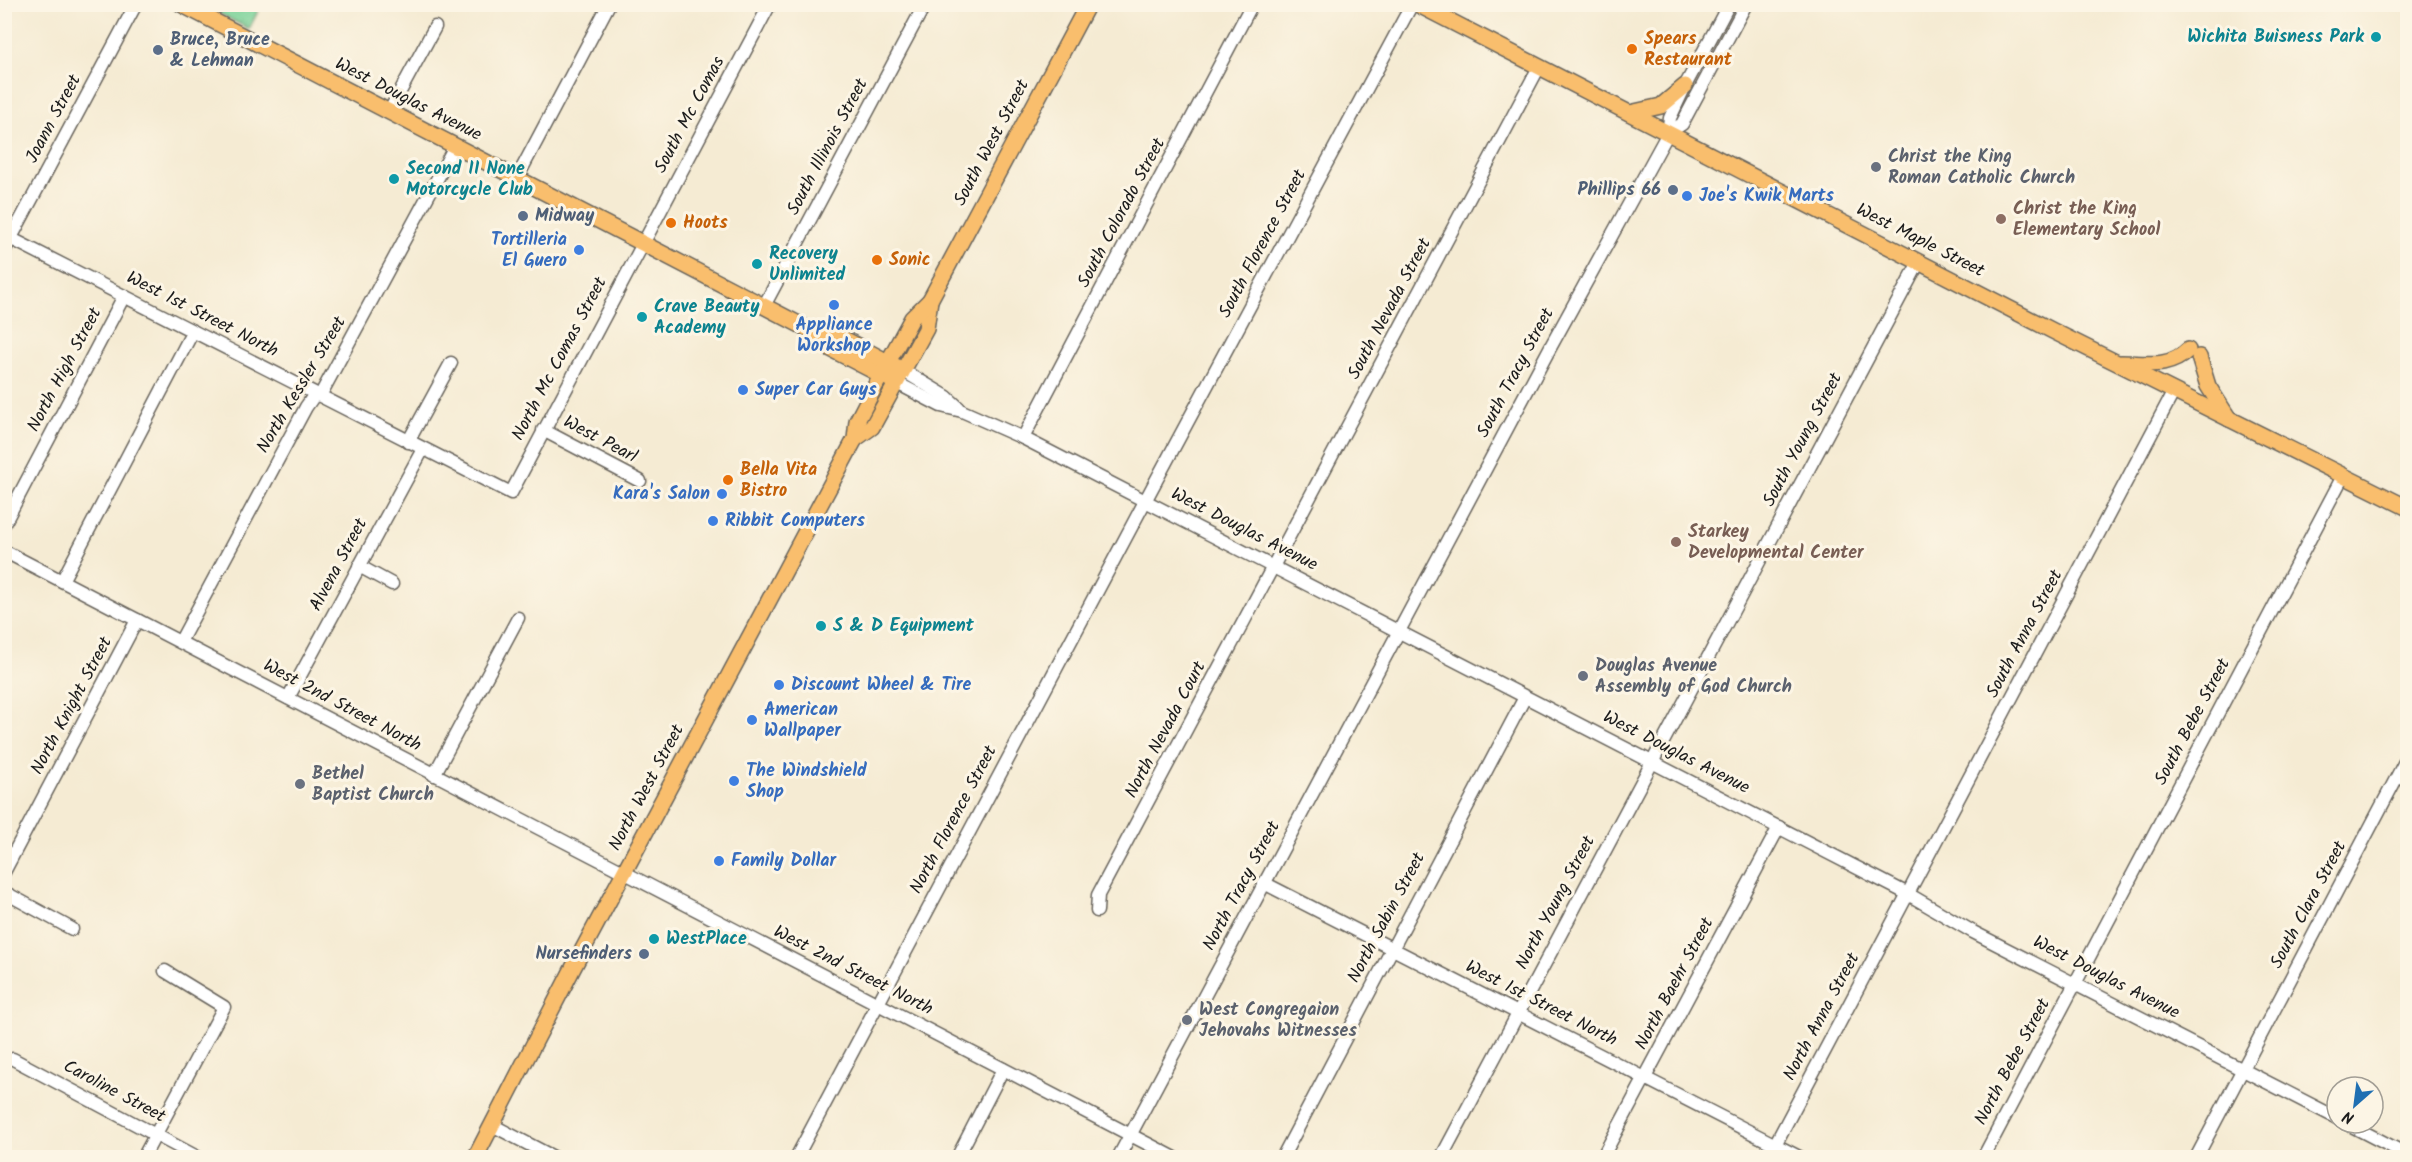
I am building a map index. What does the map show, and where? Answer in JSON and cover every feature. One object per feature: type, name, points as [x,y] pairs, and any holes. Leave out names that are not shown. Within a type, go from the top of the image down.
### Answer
[{"type":"main road","name":"West Douglas Avenue","points":[[181,4],[810,330],[831,349],[885,368],[899,376]]},
{"type":"main road","name":"South West Street","points":[[885,368],[912,318],[930,300],[1089,4]]},
{"type":"main road","name":"West Maple Street","points":[[1417,4],[1919,262],[2408,508]]},
{"type":"main road","points":[[1630,113],[1661,106],[1685,86]]},
{"type":"main road","name":"South West Street","points":[[899,376],[926,329],[930,300]]},
{"type":"main road","points":[[2116,362],[2163,364],[2194,353],[2208,386],[2229,419]]},
{"type":"main road","name":"North West Street","points":[[475,1158],[855,439],[856,421],[885,368]]},
{"type":"main road","name":"North West Street","points":[[855,439],[872,427],[899,376]]},
{"type":"street","name":"Joann Street","points":[[4,250],[8,237],[136,4]]},
{"type":"street","points":[[517,178],[609,4]]},
{"type":"street","name":"South Mc Comas","points":[[642,243],[770,4]]},
{"type":"street","name":"South Illinois Street","points":[[764,306],[924,4]]},
{"type":"street","name":"South Colorado Street","points":[[1023,438],[1252,4]]},
{"type":"street","name":"South Florence Street","points":[[1145,501],[1412,4]]},
{"type":"street","name":"South Tracy Street","points":[[1398,632],[1647,167],[1668,133],[1670,118],[1685,86],[1729,4]]},
{"type":"street","name":"South Tracy Street","points":[[1668,133],[1682,124],[1746,4]]},
{"type":"street","points":[[389,112],[435,27]]},
{"type":"street","name":"South Nevada Street","points":[[1273,567],[1539,67]]},
{"type":"street","name":"North Kessler Street","points":[[180,642],[306,407],[313,397],[321,393],[341,358],[455,146]]},
{"type":"street","name":"West 1st Street North","points":[[8,237],[511,493]]},
{"type":"street","name":"North Mc Comas Street","points":[[511,493],[642,243]]},
{"type":"street","name":"South Young Street","points":[[1652,762],[1919,262]]},
{"type":"street","name":"North High Street","points":[[4,524],[124,296]]},
{"type":"street","points":[[62,581],[193,331]]},
{"type":"street","points":[[408,442],[451,363]]},
{"type":"street","name":"West Douglas Avenue","points":[[899,376],[941,406],[962,411],[1023,438],[1779,827],[1908,894],[1973,932],[2325,1112]]},
{"type":"street","name":"South Anna Street","points":[[1908,894],[2174,391]]},
{"type":"street","name":"West Pearl","points":[[543,430],[640,481]]},
{"type":"street","name":"Alvena Street","points":[[288,698],[423,449]]},
{"type":"street","name":"South Bebe Street","points":[[2075,984],[2343,476]]},
{"type":"street","name":"North Florence Street","points":[[796,1158],[1145,501]]},
{"type":"street","name":"West 2nd Street North","points":[[4,551],[1175,1158]]},
{"type":"street","points":[[359,566],[392,584]]},
{"type":"street","name":"North Nevada Court","points":[[1097,911],[1098,895],[1273,567]]},
{"type":"street","points":[[434,775],[518,618]]},
{"type":"street","name":"North Knight Street","points":[[4,872],[137,620]]},
{"type":"street","name":"North Tracy Street","points":[[1118,1158],[1398,632]]},
{"type":"street","name":"North Sabin Street","points":[[1282,1158],[1525,697]]},
{"type":"street","name":"South Clara Street","points":[[2196,1158],[2408,756]]},
{"type":"street","name":"North Young Street","points":[[1441,1158],[1652,762]]},
{"type":"street","name":"North Baehr Street","points":[[1602,1158],[1779,827]]},
{"type":"street","name":"West 1st Street North","points":[[1264,883],[1801,1158]]},
{"type":"street","points":[[4,892],[72,929]]},
{"type":"street","name":"North Anna Street","points":[[1768,1158],[1908,894]]},
{"type":"street","points":[[143,1158],[224,1007],[165,971]]},
{"type":"street","name":"North Bebe Street","points":[[1983,1158],[2075,984]]},
{"type":"street","name":"Caroline Street","points":[[13,1059],[199,1158]]},
{"type":"street","points":[[957,1158],[1003,1069]]},
{"type":"street","points":[[492,1125],[555,1158]]},
{"type":"street","points":[[2369,1135],[2408,1155]]},
{"type":"green space","points":[[203,5],[261,5],[249,29]]},
{"type":"place","name":"Wichita Buisness Park","points":[[2376,37]]},
{"type":"place","name":"Spears Restaurant","points":[[1632,49]]},
{"type":"place","name":"Bruce, Bruce & Lehman","points":[[158,50]]},
{"type":"place","name":"Christ the King Roman Catholic Church","points":[[1876,167]]},
{"type":"place","name":"Second II None Motorcycle Club","points":[[394,179]]},
{"type":"place","name":"Phillips 66","points":[[1673,190]]},
{"type":"place","name":"Joe's Kwik Marts","points":[[1687,196]]},
{"type":"place","name":"Midway","points":[[523,216]]},
{"type":"place","name":"Christ the King Elementary School","points":[[2001,219]]},
{"type":"place","name":"Hoots","points":[[671,223]]},
{"type":"place","name":"Tortilleria El Guero","points":[[579,250]]},
{"type":"place","name":"Sonic","points":[[877,260]]},
{"type":"place","name":"Recovery Unlimited","points":[[757,264]]},
{"type":"place","name":"Appliance Workshop","points":[[834,305]]},
{"type":"place","name":"Crave Beauty Academy","points":[[642,317]]},
{"type":"place","name":"Super Car Guys","points":[[743,390]]},
{"type":"place","name":"Bella Vita Bistro","points":[[728,480]]},
{"type":"place","name":"Kara's Salon","points":[[722,494]]},
{"type":"place","name":"Ribbit Computers","points":[[713,521]]},
{"type":"place","name":"Starkey Developmental Center","points":[[1676,542]]},
{"type":"place","name":"S & D Equipment","points":[[821,626]]},
{"type":"place","name":"Douglas Avenue Assembly of God Church","points":[[1583,676]]},
{"type":"place","name":"Discount Wheel & Tire","points":[[779,685]]},
{"type":"place","name":"American Wallpaper","points":[[752,720]]},
{"type":"place","name":"The Windshield Shop","points":[[734,781]]},
{"type":"place","name":"Bethel Baptist Church","points":[[300,784]]},
{"type":"place","name":"Family Dollar","points":[[719,861]]},
{"type":"place","name":"WestPlace","points":[[654,939]]},
{"type":"place","name":"Nursefinders","points":[[644,954]]},
{"type":"place","name":"West Congregaion Jehovahs Witnesses","points":[[1187,1020]]}]
